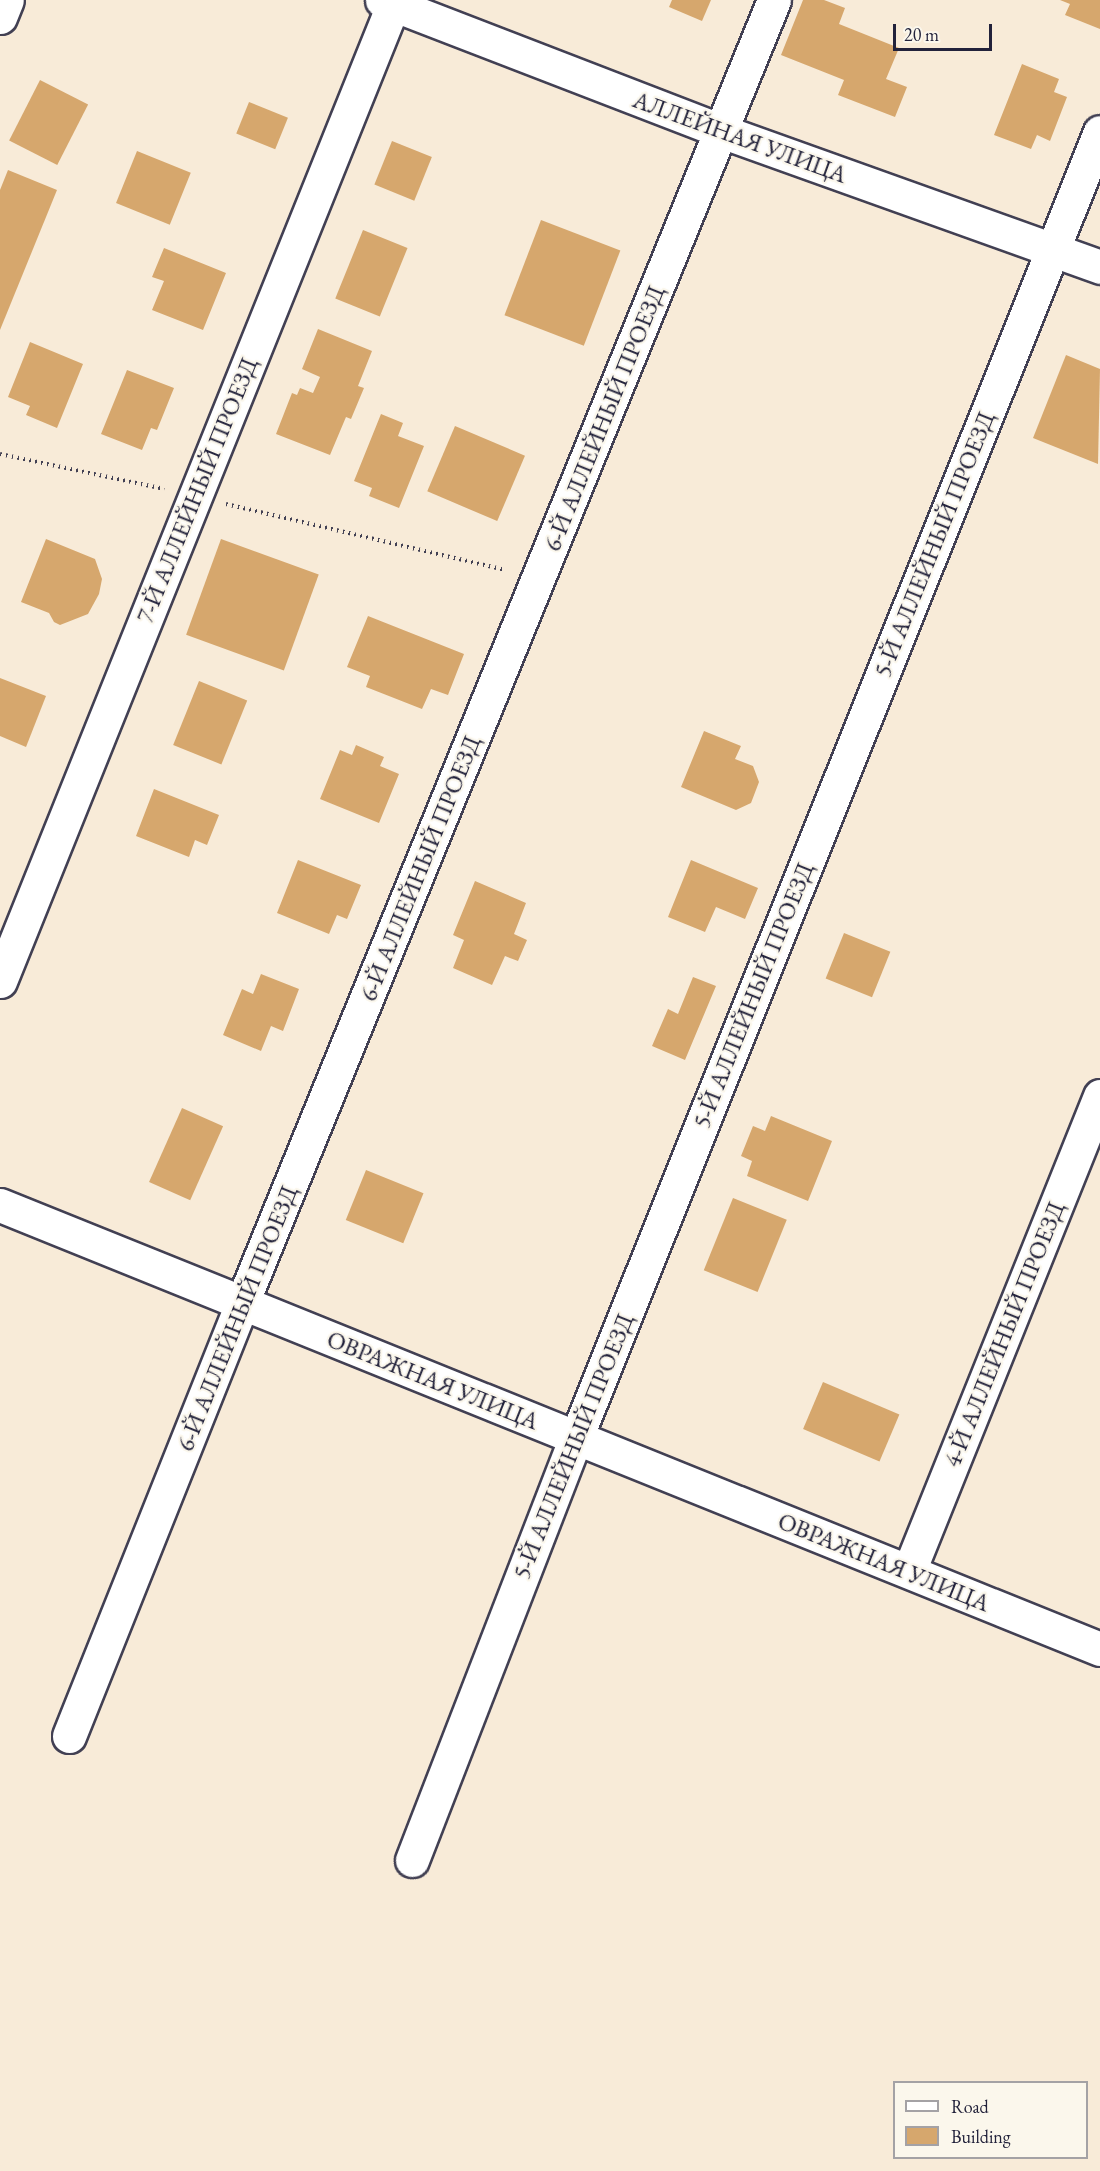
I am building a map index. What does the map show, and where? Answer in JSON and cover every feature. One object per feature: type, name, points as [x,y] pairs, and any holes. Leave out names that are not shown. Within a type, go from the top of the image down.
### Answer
[{"type":"street","points":[[0,17],[7,0]]},
{"type":"street","name":"6-Й АЛЛЕЙНЫЙ ПРОЕЗД","points":[[69,1736],[242,1303],[774,0]]},
{"type":"street","name":"АЛЛЕЙНАЯ УЛИЦА","points":[[390,2],[721,131],[1100,267]]},
{"type":"street","name":"7-Й АЛЛЕЙНЫЙ ПРОЕЗД","points":[[0,981],[390,2]]},
{"type":"street","name":"5-Й АЛЛЕЙНЫЙ ПРОЕЗД","points":[[412,1860],[576,1438],[1100,132]]},
{"type":"street","name":"4-Й АЛЛЕЙНЫЙ ПРОЕЗД","points":[[909,1572],[1100,1096]]},
{"type":"street","name":"ОВРАЖНАЯ УЛИЦА","points":[[0,1205],[1100,1649]]},
{"type":"path","points":[[0,454],[195,496],[538,579]]},
{"type":"building","points":[[672,0],[711,0],[702,21],[669,7]]},
{"type":"building","points":[[803,0],[824,0],[845,8],[839,24],[899,48],[886,79],[907,87],[895,117],[838,95],[844,80],[781,55]]},
{"type":"building","points":[[1060,0],[1100,0],[1100,29],[1065,15],[1070,4]]},
{"type":"building","points":[[1022,64],[1059,79],[1054,92],[1067,97],[1050,141],[1037,135],[1031,149],[994,135]]},
{"type":"building","points":[[40,80],[88,105],[57,165],[9,141]]},
{"type":"building","points":[[249,102],[288,118],[275,149],[236,134]]},
{"type":"building","points":[[392,141],[432,157],[414,201],[374,185]]},
{"type":"building","points":[[137,151],[191,173],[170,225],[116,203]]},
{"type":"building","points":[[8,170],[57,190],[0,330],[0,190]]},
{"type":"building","points":[[541,220],[620,250],[584,346],[504,315]]},
{"type":"building","points":[[363,230],[408,248],[380,317],[335,299]]},
{"type":"building","points":[[164,248],[226,273],[203,330],[152,310],[164,281],[152,277]]},
{"type":"building","points":[[318,329],[372,351],[358,386],[364,388],[351,419],[346,417],[330,455],[276,434],[292,393],[297,395],[300,388],[313,393],[320,377],[302,369]]},
{"type":"building","points":[[30,342],[83,364],[57,428],[26,415],[30,406],[8,397]]},
{"type":"building","points":[[1066,355],[1100,369],[1098,464],[1033,438]]},
{"type":"building","points":[[127,370],[174,388],[157,430],[151,428],[142,450],[101,434]]},
{"type":"building","points":[[381,414],[403,423],[398,436],[424,446],[399,508],[369,496],[372,488],[354,481]]},
{"type":"building","points":[[455,426],[525,456],[497,521],[427,491]]},
{"type":"building","points":[[46,539],[95,559],[102,579],[99,594],[88,614],[60,625],[54,622],[49,613],[21,602]]},
{"type":"building","points":[[221,539],[319,575],[284,670],[186,635]]},
{"type":"building","points":[[368,616],[464,654],[448,695],[431,689],[422,709],[366,687],[370,676],[347,667]]},
{"type":"building","points":[[0,678],[46,696],[26,747],[0,736]]},
{"type":"building","points":[[199,681],[247,700],[221,764],[173,745]]},
{"type":"building","points":[[704,731],[741,746],[735,759],[753,766],[759,782],[751,803],[736,810],[681,787]]},
{"type":"building","points":[[356,745],[384,757],[380,766],[399,774],[379,823],[320,799],[340,750],[352,755]]},
{"type":"building","points":[[154,789],[219,815],[207,845],[195,840],[189,857],[136,836]]},
{"type":"building","points":[[298,860],[361,885],[347,919],[337,915],[329,934],[277,913]]},
{"type":"building","points":[[691,860],[758,888],[745,919],[716,907],[705,932],[668,917]]},
{"type":"building","points":[[475,881],[526,903],[514,934],[527,940],[518,961],[505,956],[492,985],[453,968],[464,940],[453,935]]},
{"type":"building","points":[[844,933],[890,952],[872,997],[826,978]]},
{"type":"building","points":[[261,974],[299,989],[283,1031],[271,1026],[261,1051],[223,1035],[242,989],[253,994]]},
{"type":"building","points":[[693,977],[716,986],[685,1060],[652,1046],[668,1009],[678,1014]]},
{"type":"building","points":[[182,1108],[223,1126],[190,1200],[149,1182]]},
{"type":"building","points":[[771,1116],[832,1141],[808,1201],[747,1176],[752,1161],[741,1156],[753,1126],[765,1131]]},
{"type":"building","points":[[366,1170],[423,1193],[403,1243],[346,1220]]},
{"type":"building","points":[[733,1198],[787,1220],[758,1292],[704,1270]]},
{"type":"building","points":[[823,1382],[899,1414],[879,1461],[803,1429]]}]
